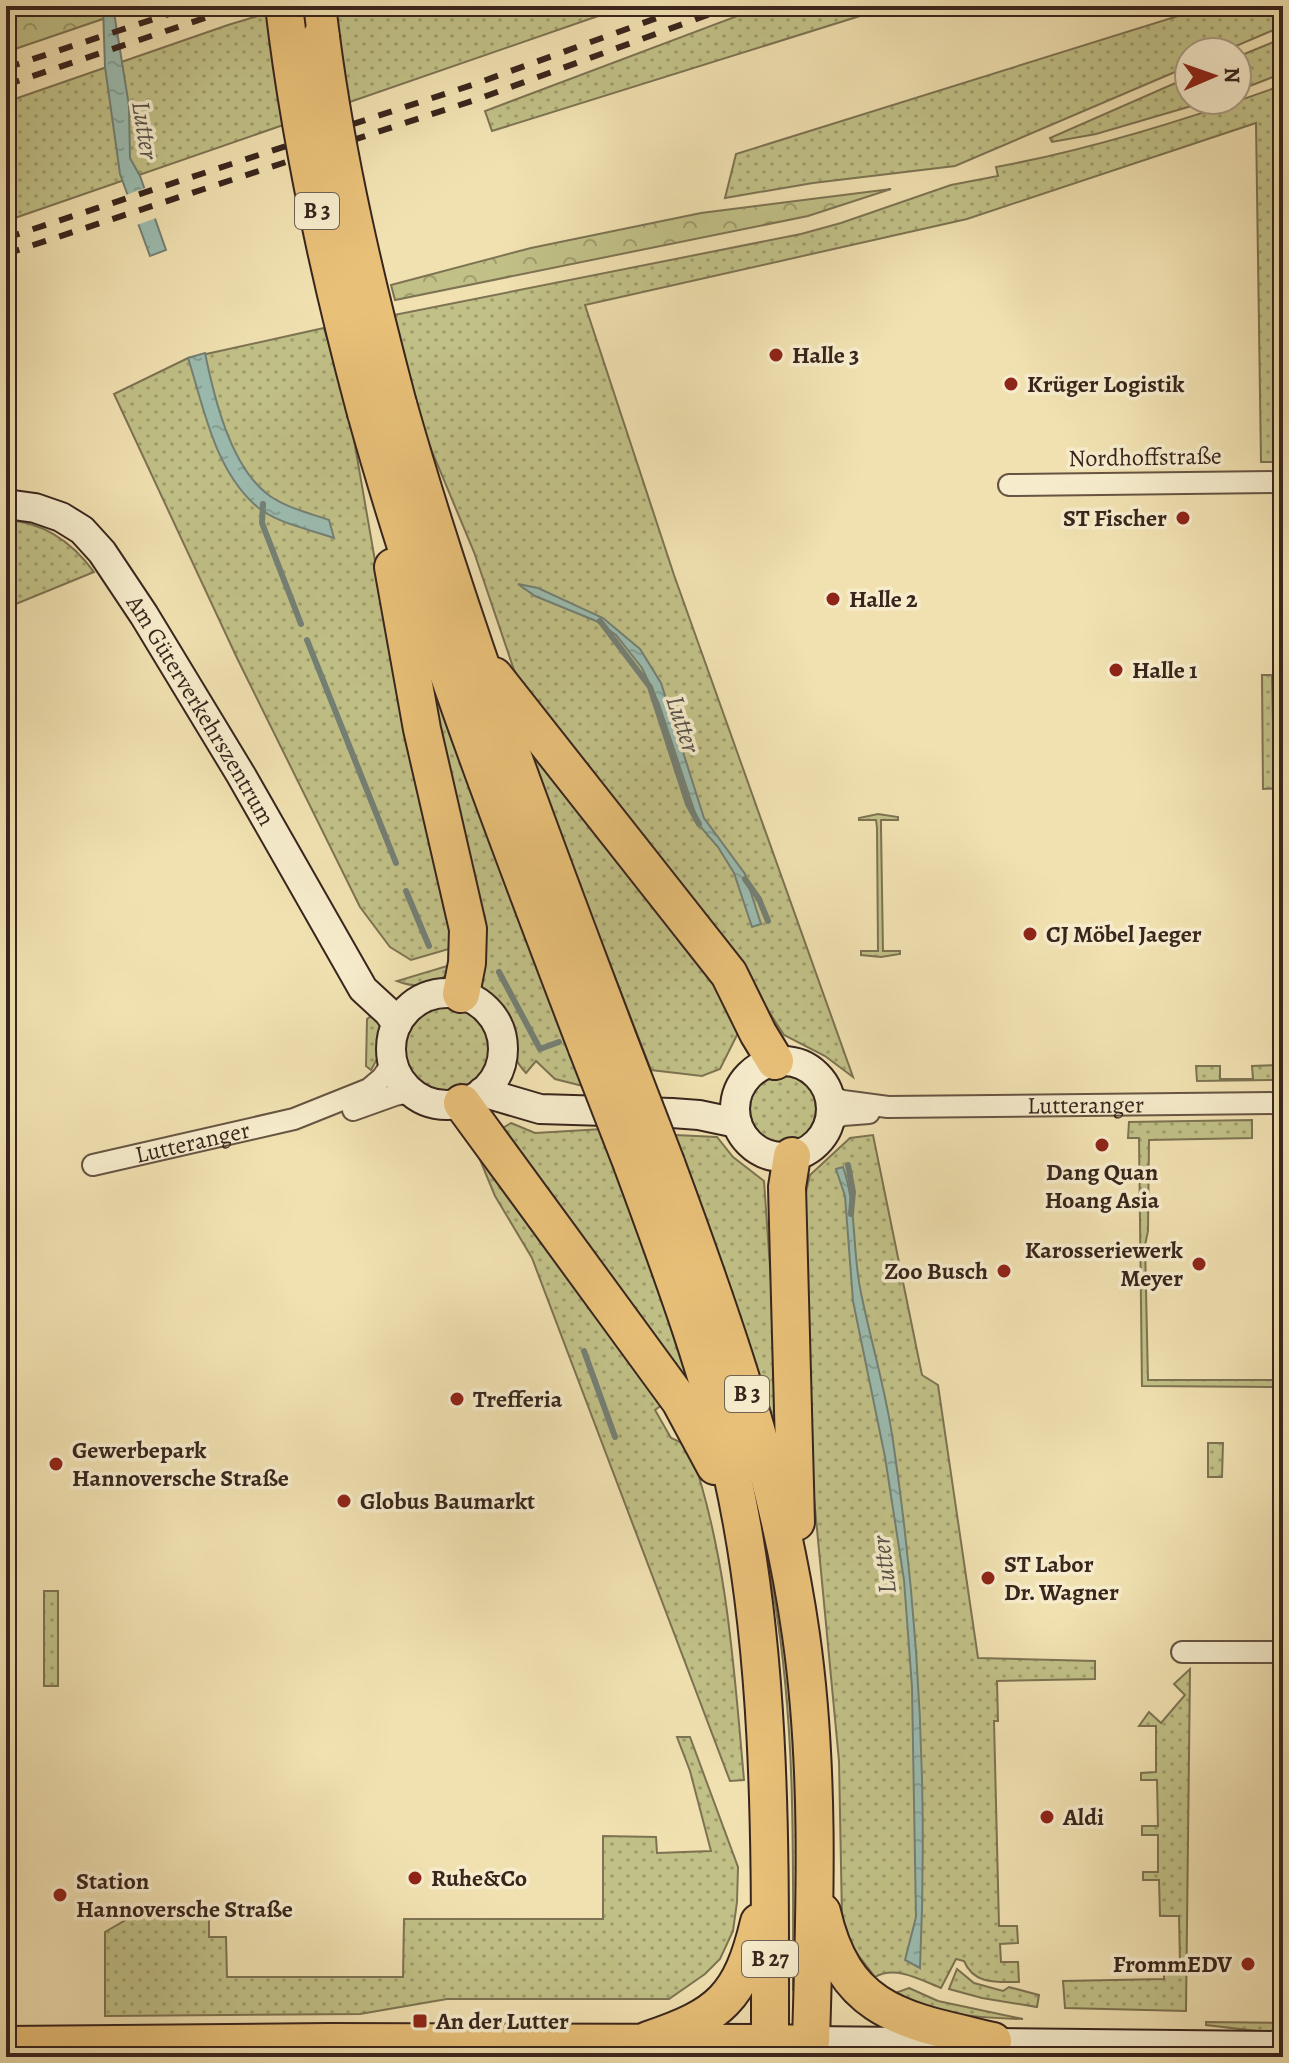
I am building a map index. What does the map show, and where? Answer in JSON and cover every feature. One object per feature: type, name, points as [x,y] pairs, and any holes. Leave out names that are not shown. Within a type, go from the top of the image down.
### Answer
[{"type":"highway","name":"B 3","points":[[284,6],[295,93],[337,304],[441,551],[511,755],[602,1042]]},
{"type":"highway","name":"B 3","points":[[317,6],[382,408],[384,478],[428,616],[502,824],[602,1042],[649,1163],[709,1278],[744,1384],[776,1502],[800,1632],[811,1736],[813,1876],[810,2049]]},
{"type":"highway","points":[[384,478],[392,566],[408,659],[468,929],[467,963],[461,994]]},
{"type":"highway","name":"B 3","points":[[428,616],[511,755]]},
{"type":"highway","points":[[477,655],[729,974],[775,1061]]},
{"type":"highway","points":[[472,1098],[680,1401],[705,1445],[741,1526]]},
{"type":"highway","points":[[792,1156],[787,1187],[800,1632]]},
{"type":"highway","name":"B 3","points":[[648,2040],[695,2023],[726,1998],[748,1962],[769,1878],[767,1747],[759,1650],[741,1526],[732,1473],[700,1363],[649,1163]]},
{"type":"highway","points":[[813,1876],[827,1934],[836,1956],[868,1998],[904,2018],[993,2041]]},
{"type":"highway","name":"B 27","points":[[769,1878],[770,2048]]},
{"type":"main road","name":"B 3","points":[[6,2042],[648,2040],[770,2048]]},
{"type":"main road","points":[[770,2048],[810,2049]]},
{"type":"street","name":"Nordhoffstraße","points":[[1009,485],[1283,482]]},
{"type":"street","name":"Am Güterverkehrszentrum","points":[[6,504],[35,508],[61,517],[82,530],[102,552],[241,775],[349,967],[363,989],[397,1024]]},
{"type":"street","name":"Am Güterverkehrszentrum","points":[[349,967],[415,1003]]},
{"type":"street","points":[[472,1098],[494,1080],[501,1065],[503,1047],[495,1022],[478,1002],[461,994],[442,993],[415,1003],[397,1024],[391,1043],[393,1062],[402,1083],[412,1092],[436,1104],[472,1098],[540,1109],[699,1115],[737,1110]]},
{"type":"street","points":[[775,1061],[794,1062],[810,1069],[823,1082],[829,1108],[823,1135],[813,1146],[792,1156],[775,1156],[759,1150],[746,1139],[737,1110],[751,1073],[775,1061]]},
{"type":"street","name":"Lutteranger","points":[[294,1119],[369,1089],[382,1078],[393,1062]]},
{"type":"street","points":[[501,1065],[525,1087],[549,1099],[583,1108],[696,1103],[737,1110]]},
{"type":"street","name":"Lutteranger","points":[[93,1165],[294,1119],[343,1114],[412,1092]]},
{"type":"street","name":"Lutteranger","points":[[829,1108],[843,1115],[871,1113],[888,1107],[1283,1103]]},
{"type":"street","points":[[1182,1652],[1283,1652]]},
{"type":"street","points":[[810,2049],[993,2041],[1067,2045],[1283,2046]]},
{"type":"green space","points":[[6,6],[141,6],[6,52]]},
{"type":"green space","points":[[291,6],[627,6],[6,221],[6,102]]},
{"type":"green space","points":[[764,6],[892,6],[492,131],[485,111]]},
{"type":"green space","points":[[1210,6],[1283,6],[1283,26],[1253,39],[1253,36],[1173,36],[1173,73],[955,166],[813,183],[725,198],[736,154]]},
{"type":"green space","points":[[1283,38],[1283,73],[1253,85],[1253,50]]},
{"type":"green space","points":[[1173,84],[1173,111],[1096,134],[1052,142],[1050,138]]},
{"type":"green space","points":[[1283,85],[1283,192],[1274,193],[1276,364],[1283,364],[1283,462],[1261,462],[1256,123],[967,219],[585,305],[674,575],[853,1077],[825,1056],[784,1035],[736,961],[537,710],[514,670],[474,552],[421,425],[394,315],[801,234],[951,185],[998,176],[996,167],[1069,151],[1193,116],[1253,116],[1253,96]]},
{"type":"green space","points":[[891,189],[808,216],[395,300],[391,285],[531,248],[701,213]]},
{"type":"green space","points":[[324,328],[350,417],[405,733],[450,928],[452,948],[411,960],[390,947],[360,907],[237,658],[114,394],[188,358]]},
{"type":"green space","points":[[6,520],[45,529],[67,543],[94,572],[6,608]]},
{"type":"green space","points":[[420,640],[587,1087],[555,1079],[536,1061],[526,1073],[513,1052],[499,1010],[474,989]]},
{"type":"green space","points":[[1262,675],[1272,675],[1273,723],[1283,723],[1283,788],[1263,789]]},
{"type":"green space","points":[[523,739],[724,989],[741,1027],[720,1069],[702,1076],[651,1070]]},
{"type":"green space","points":[[878,814],[898,817],[898,820],[881,820],[881,828],[883,951],[900,951],[900,954],[881,957],[861,955],[861,951],[878,951],[877,828],[876,820],[859,818]]},
{"type":"green space","points":[[447,966],[453,968],[428,985],[397,981]]},
{"type":"green space","points":[[448,1005],[473,1012],[485,1024],[492,1049],[485,1074],[473,1086],[448,1093],[423,1086],[411,1074],[404,1049],[411,1024],[423,1012]]},
{"type":"green space","points":[[374,1014],[381,1028],[382,1042],[371,1070],[366,1066],[367,1019]]},
{"type":"green space","points":[[1277,1065],[1277,1080],[1197,1081],[1196,1066],[1220,1066],[1220,1079],[1253,1079],[1252,1066]]},
{"type":"green space","points":[[783,1076],[806,1086],[816,1109],[806,1132],[783,1142],[760,1132],[750,1109],[760,1086]]},
{"type":"green space","points":[[1252,1120],[1252,1138],[1149,1140],[1148,1231],[1145,1245],[1148,1380],[1283,1380],[1283,1387],[1142,1386],[1139,1138],[1128,1138],[1129,1122]]},
{"type":"green space","points":[[511,1123],[535,1133],[603,1129],[667,1308],[700,1412],[496,1132]]},
{"type":"green space","points":[[675,1135],[717,1137],[733,1157],[764,1181],[782,1439],[777,1440],[741,1321]]},
{"type":"green space","points":[[873,1135],[922,1375],[938,1385],[978,1658],[1095,1661],[1095,1679],[997,1681],[998,1721],[994,1721],[999,1926],[1017,1926],[1018,1943],[1000,1944],[1001,1962],[1018,1962],[1019,1982],[995,1982],[980,1978],[968,1969],[964,1961],[956,1959],[941,1988],[900,1973],[875,1977],[852,1947],[842,1917],[839,1761],[811,1466],[801,1213],[810,1175],[850,1138]]},
{"type":"green space","points":[[476,1150],[663,1404],[655,1410],[671,1438],[689,1446],[712,1528],[727,1611],[744,1780],[730,1781],[532,1258],[495,1196]]},
{"type":"green space","points":[[709,1326],[761,1500],[794,1686],[800,1990],[793,1990],[792,1796],[782,1651],[762,1533]]},
{"type":"green space","points":[[1208,1443],[1223,1443],[1222,1477],[1208,1477]]},
{"type":"green space","points":[[44,1591],[58,1591],[58,1686],[44,1686]]},
{"type":"green space","points":[[1190,1669],[1186,2011],[1065,2008],[1063,1981],[1164,1979],[1164,1963],[1180,1962],[1179,1916],[1160,1916],[1159,1880],[1143,1880],[1143,1872],[1158,1872],[1158,1835],[1142,1835],[1142,1826],[1158,1826],[1157,1780],[1141,1780],[1141,1773],[1156,1772],[1156,1726],[1139,1726],[1149,1712],[1161,1723],[1185,1695],[1174,1684]]},
{"type":"green space","points":[[677,1737],[690,1737],[738,1867],[737,1902],[733,1931],[720,1959],[705,1974],[669,1999],[447,1999],[360,2014],[105,2016],[105,1932],[136,1914],[209,1912],[209,1937],[226,1937],[227,1977],[403,1977],[404,1919],[603,1919],[603,1836],[656,1837],[657,1853],[711,1851],[690,1771]]},
{"type":"green space","points":[[957,1969],[974,1983],[1003,1991],[1009,1987],[1039,1995],[1037,2007],[949,1989]]},
{"type":"green space","points":[[909,1988],[938,2001],[1023,2019],[958,2014],[895,1993]]},
{"type":"green space","points":[[1206,2022],[1283,2023],[1283,2034],[1206,2025]]},
{"type":"green space","points":[[716,2051],[716,2057],[97,2057],[99,2054]]},
{"type":"water","points":[[103,6],[113,6],[129,106],[130,158],[140,176],[166,250],[150,256],[120,174],[105,67]]},
{"type":"water","points":[[205,353],[225,429],[253,480],[280,502],[329,520],[334,538],[271,516],[240,489],[212,436],[188,358]]},
{"type":"water","points":[[518,584],[538,588],[603,618],[640,649],[661,683],[704,818],[745,874],[761,924],[752,927],[734,873],[699,825],[659,704],[642,668],[616,635],[596,621],[535,596]]},
{"type":"water","points":[[843,1167],[850,1198],[861,1293],[890,1422],[909,1572],[922,1770],[920,1968],[905,1960],[916,1917],[912,1687],[904,1580],[885,1457],[853,1301],[845,1196],[836,1169]]},
{"type":"pier","points":[[148,187],[159,217],[134,226],[123,196]]},
{"type":"waterway","points":[[263,504],[262,523],[301,624]]},
{"type":"waterway","name":"Lutter","points":[[600,621],[650,687],[688,804],[699,824]]},
{"type":"waterway","points":[[307,640],[396,863]]},
{"type":"waterway","points":[[745,879],[759,899],[768,921]]},
{"type":"waterway","points":[[406,891],[429,946]]},
{"type":"waterway","points":[[499,972],[540,1049],[559,1042]]},
{"type":"waterway","points":[[848,1165],[853,1192],[851,1214]]},
{"type":"waterway","points":[[584,1351],[615,1437]]},
{"type":"railway","points":[[6,68],[193,6]]},
{"type":"railway","points":[[6,85],[240,6]]},
{"type":"railway","points":[[6,238],[475,84],[690,6]]},
{"type":"railway","points":[[6,254],[478,99],[732,6]]},
{"type":"place","name":"Halle 3","points":[[776,355]]},
{"type":"place","name":"Krüger Logistik","points":[[1011,384]]},
{"type":"place","name":"ST Fischer","points":[[1183,518]]},
{"type":"place","name":"Halle 2","points":[[833,599]]},
{"type":"place","name":"Halle 1","points":[[1116,670]]},
{"type":"place","name":"CJ Möbel Jaeger","points":[[1030,934]]},
{"type":"place","name":"Dang Quan Hoang Asia","points":[[1102,1145]]},
{"type":"place","name":"Karosseriewerk Meyer","points":[[1199,1264]]},
{"type":"place","name":"Zoo Busch","points":[[1004,1271]]},
{"type":"place","name":"Trefferia","points":[[457,1399]]},
{"type":"place","name":"Gewerbepark Hannoversche Straße","points":[[56,1464]]},
{"type":"place","name":"Globus Baumarkt","points":[[344,1501]]},
{"type":"place","name":"ST Labor Dr. Wagner","points":[[988,1578]]},
{"type":"place","name":"Aldi","points":[[1047,1817]]},
{"type":"place","name":"Ruhe&Co","points":[[415,1878]]},
{"type":"place","name":"Station Hannoversche Straße","points":[[60,1895]]},
{"type":"place","name":"FrommEDV","points":[[1248,1964]]},
{"type":"place","name":"An der Lutter","points":[[420,2021]]}]
